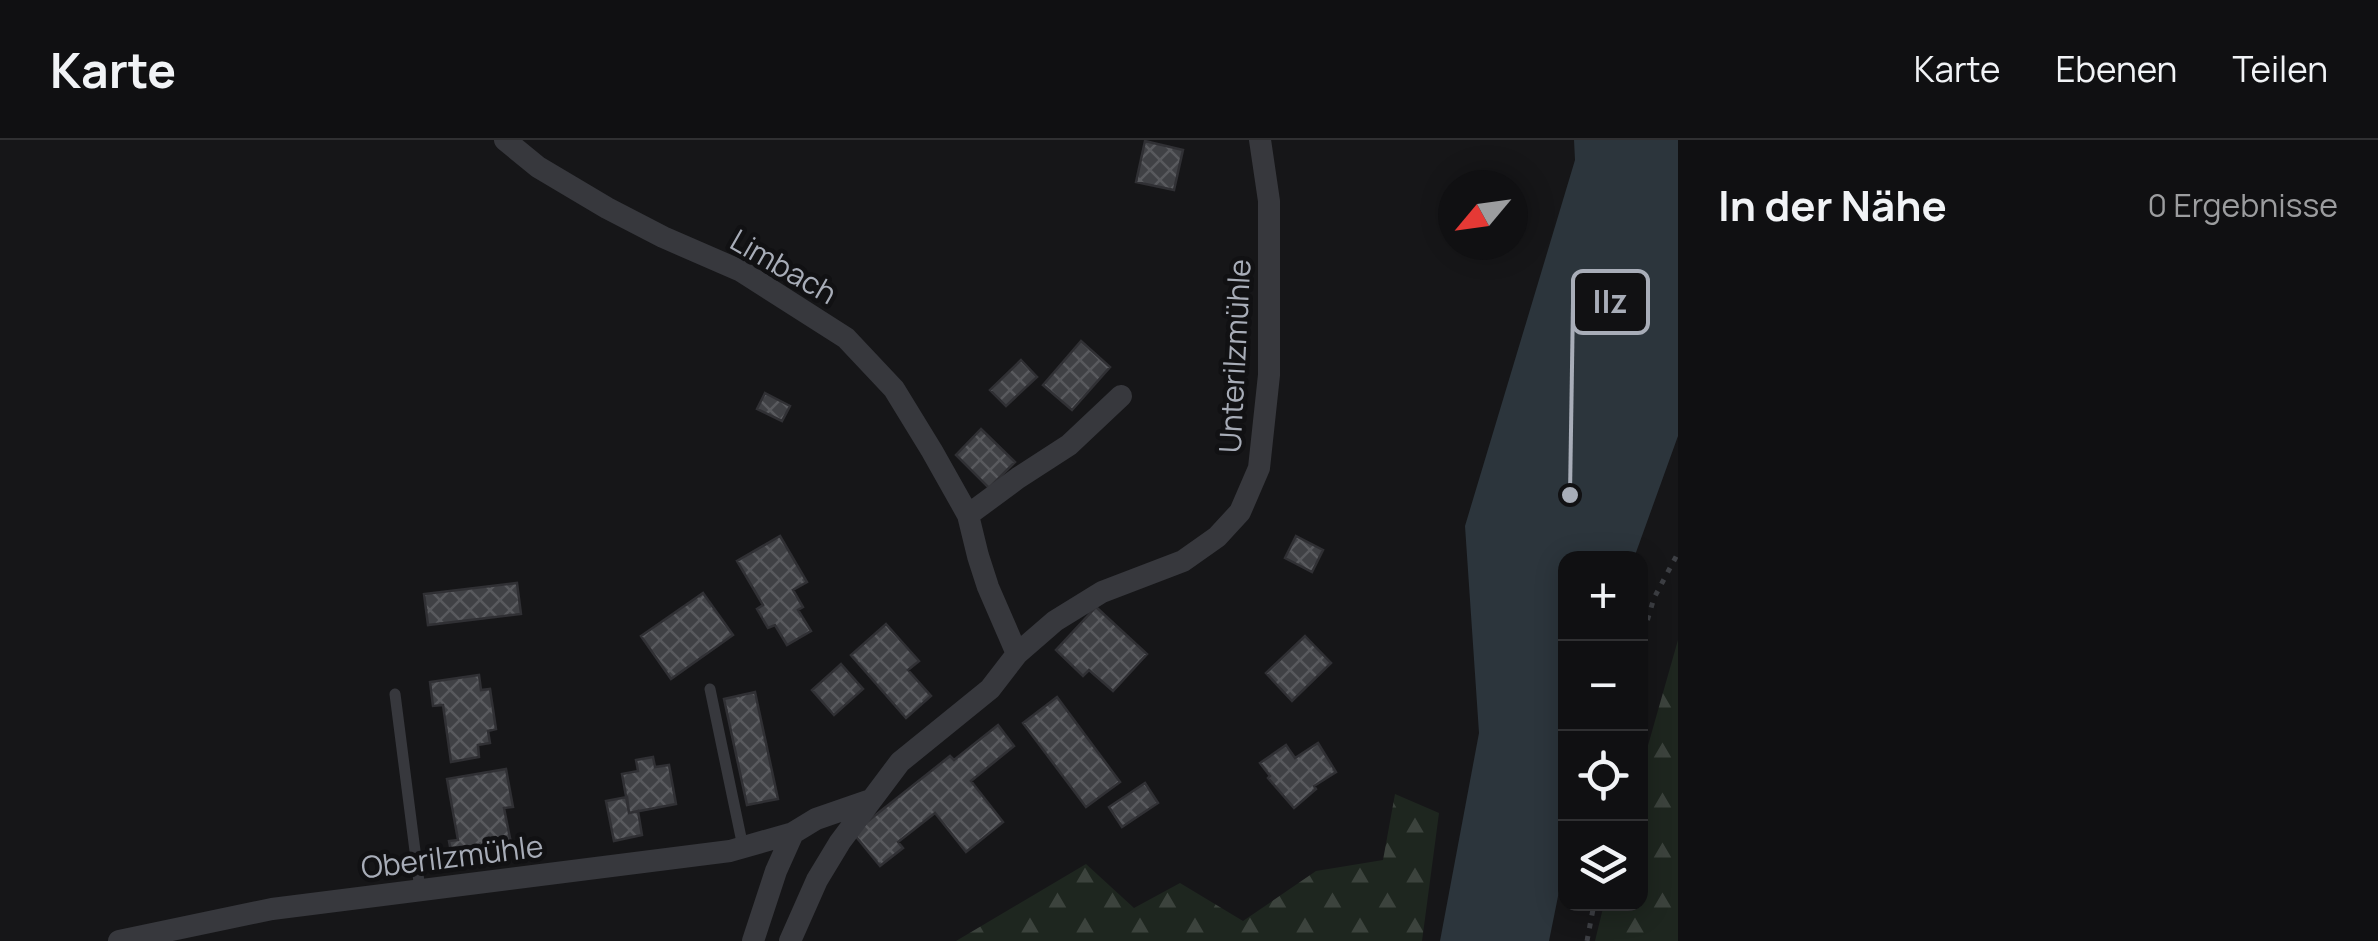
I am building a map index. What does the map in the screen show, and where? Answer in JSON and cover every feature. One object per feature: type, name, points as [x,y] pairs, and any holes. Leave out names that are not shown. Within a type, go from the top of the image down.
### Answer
[{"type":"street","name":"Limbach","points":[[505,140],[538,166],[607,208],[741,271],[846,338],[894,389],[968,515]]},
{"type":"street","name":"Unterilzmühle","points":[[868,802],[900,762],[990,689],[1036,636],[1074,607],[1102,592],[1184,562],[1217,538],[1240,512],[1259,468],[1269,375],[1268,201],[1260,140]]},
{"type":"street","points":[[1017,654],[988,587],[968,515],[1069,445],[1121,396]]},
{"type":"street","points":[[790,941],[817,880],[868,802]]},
{"type":"street","name":"Oberilzmühle","points":[[119,941],[272,909],[730,851],[793,833],[816,819],[868,802]]},
{"type":"street","points":[[753,941],[776,870],[793,833]]},
{"type":"lane","points":[[710,689],[743,847]]},
{"type":"lane","points":[[395,694],[420,890]]},
{"type":"path","points":[[1641,641],[1654,598],[1678,552]]},
{"type":"path","points":[[1587,941],[1593,911]]},
{"type":"green space","points":[[1678,640],[1678,941],[1595,941],[1602,911],[1648,911],[1648,745]]},
{"type":"green space","points":[[1395,794],[1439,813],[1422,941],[956,941],[1086,864],[1134,908],[1180,883],[1243,921],[1316,871],[1383,860]]},
{"type":"shaded area","points":[[1574,140],[1678,140],[1678,436],[1637,551],[1558,551],[1558,897],[1549,941],[1440,941],[1479,733],[1465,526],[1575,160]]},
{"type":"building","points":[[1145,141],[1183,150],[1174,190],[1136,182]]},
{"type":"building","points":[[1081,341],[1110,367],[1072,410],[1043,385]]},
{"type":"building","points":[[1021,360],[1037,377],[1006,406],[990,390]]},
{"type":"building","points":[[765,393],[790,406],[782,421],[757,409]]},
{"type":"building","points":[[981,429],[1015,462],[989,488],[956,455]]},
{"type":"building","points":[[780,536],[807,582],[793,590],[803,607],[798,610],[811,631],[787,645],[775,625],[768,628],[757,609],[763,605],[737,561]]},
{"type":"building","points":[[1296,536],[1323,550],[1312,572],[1285,558]]},
{"type":"building","points":[[517,583],[521,614],[428,625],[424,594]]},
{"type":"building","points":[[703,593],[733,635],[671,679],[641,636]]},
{"type":"building","points":[[1096,607],[1147,654],[1113,691],[1089,670],[1083,676],[1056,650]]},
{"type":"building","points":[[886,624],[919,661],[908,670],[931,696],[906,718],[851,655]]},
{"type":"building","points":[[1305,636],[1331,663],[1292,701],[1266,673]]},
{"type":"building","points":[[841,664],[863,689],[834,715],[812,690]]},
{"type":"building","points":[[479,675],[481,690],[490,689],[496,729],[488,731],[490,743],[478,745],[479,757],[451,762],[443,705],[433,706],[430,682]]},
{"type":"building","points":[[755,692],[778,799],[747,805],[724,699]]},
{"type":"building","points":[[1057,697],[1120,782],[1086,807],[1023,723]]},
{"type":"building","points":[[998,725],[1014,746],[971,781],[1003,822],[966,852],[935,813],[898,842],[903,848],[880,866],[853,833],[950,756],[954,760]]},
{"type":"building","points":[[1318,743],[1336,772],[1314,786],[1316,789],[1294,808],[1260,763],[1286,745],[1295,758]]},
{"type":"building","points":[[653,757],[655,767],[669,765],[676,804],[629,813],[622,774],[638,771],[636,760]]},
{"type":"building","points":[[506,769],[513,807],[504,808],[511,843],[477,848],[480,864],[454,868],[449,841],[458,840],[447,779]]},
{"type":"building","points":[[1145,783],[1158,803],[1122,827],[1109,807]]},
{"type":"building","points":[[627,797],[629,813],[638,811],[642,835],[614,841],[606,801]]},
{"type":"place","name":"Ilz","points":[[1570,495]]}]
